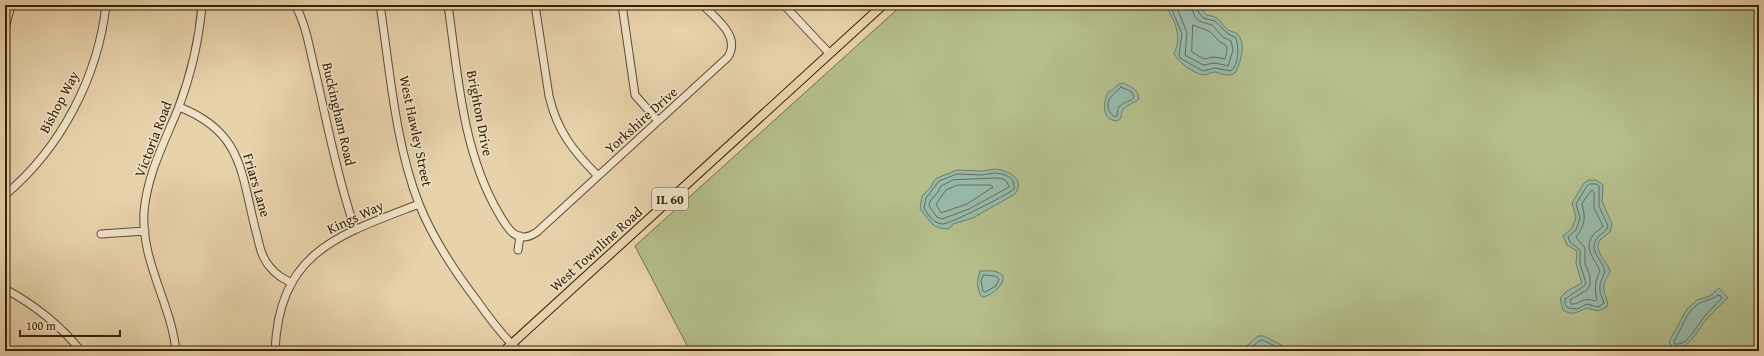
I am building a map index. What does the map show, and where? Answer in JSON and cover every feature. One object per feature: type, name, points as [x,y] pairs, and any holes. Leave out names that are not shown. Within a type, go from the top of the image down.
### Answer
[{"type":"main road","name":"IL 60","points":[[829,53],[883,5]]},
{"type":"main road","name":"West Townline Road","points":[[504,351],[829,53]]},
{"type":"street","points":[[5,29],[11,5]]},
{"type":"street","name":"Bishop Way","points":[[5,194],[43,156],[55,140],[74,108],[91,69],[99,44],[106,5]]},
{"type":"street","name":"Victoria Road","points":[[176,351],[172,329],[148,258],[144,214],[150,178],[179,107],[195,55],[202,5]]},
{"type":"street","name":"Buckingham Road","points":[[295,5],[300,14],[307,35],[337,165],[355,229]]},
{"type":"street","name":"West Hawley Street","points":[[380,5],[398,121],[410,176],[419,204],[440,247],[454,269],[511,344],[519,351]]},
{"type":"street","name":"Brighton Drive","points":[[448,5],[465,119],[474,156],[493,205],[507,229],[511,233],[520,236]]},
{"type":"street","points":[[535,5],[548,96],[552,111],[562,134],[598,176]]},
{"type":"street","points":[[622,5],[635,95],[658,121]]},
{"type":"street","name":"Yorkshire Drive","points":[[520,236],[529,236],[537,232],[721,64],[732,52],[731,38],[703,5]]},
{"type":"street","points":[[784,5],[829,53]]},
{"type":"street","name":"Friars Lane","points":[[179,107],[210,122],[229,142],[238,162],[261,253],[269,267],[275,273],[292,283]]},
{"type":"street","name":"Kings Way","points":[[275,351],[279,315],[292,283],[303,267],[322,248],[333,240],[355,229],[419,204]]},
{"type":"street","points":[[101,234],[145,231]]},
{"type":"street","points":[[518,250],[520,236]]},
{"type":"street","points":[[5,289],[23,298],[51,320],[81,351]]},
{"type":"green space","points":[[902,5],[1759,5],[1759,351],[690,351],[635,246]]},
{"type":"water","points":[[1165,5],[1200,5],[1206,15],[1217,18],[1228,30],[1236,33],[1241,40],[1242,49],[1241,59],[1236,72],[1228,75],[1215,72],[1203,75],[1186,67],[1178,60],[1174,53],[1178,40],[1176,28]]},
{"type":"water","points":[[1123,83],[1136,91],[1139,99],[1123,110],[1121,113],[1121,118],[1117,121],[1112,120],[1108,118],[1104,106],[1106,96],[1108,92]]},
{"type":"water","points":[[995,169],[1005,171],[1014,176],[1017,180],[1018,189],[1015,194],[973,218],[953,224],[949,229],[940,228],[933,225],[920,209],[922,196],[937,178],[957,170],[982,171]]},
{"type":"water","points":[[1589,180],[1596,180],[1603,185],[1602,201],[1612,224],[1610,232],[1600,240],[1598,244],[1599,252],[1610,271],[1604,285],[1607,307],[1598,311],[1587,308],[1575,313],[1570,313],[1563,310],[1560,298],[1567,291],[1582,283],[1576,264],[1577,251],[1567,245],[1563,236],[1572,228],[1576,217],[1572,203],[1584,183]]},
{"type":"water","points":[[980,271],[995,271],[1002,275],[1003,278],[1000,286],[996,290],[991,294],[982,297],[978,285]]},
{"type":"water","points":[[1719,288],[1728,298],[1705,321],[1688,343],[1679,348],[1673,349],[1669,342],[1687,309],[1697,300],[1710,296]]},
{"type":"water","points":[[1258,336],[1264,336],[1285,347],[1299,351],[1241,351]]}]
